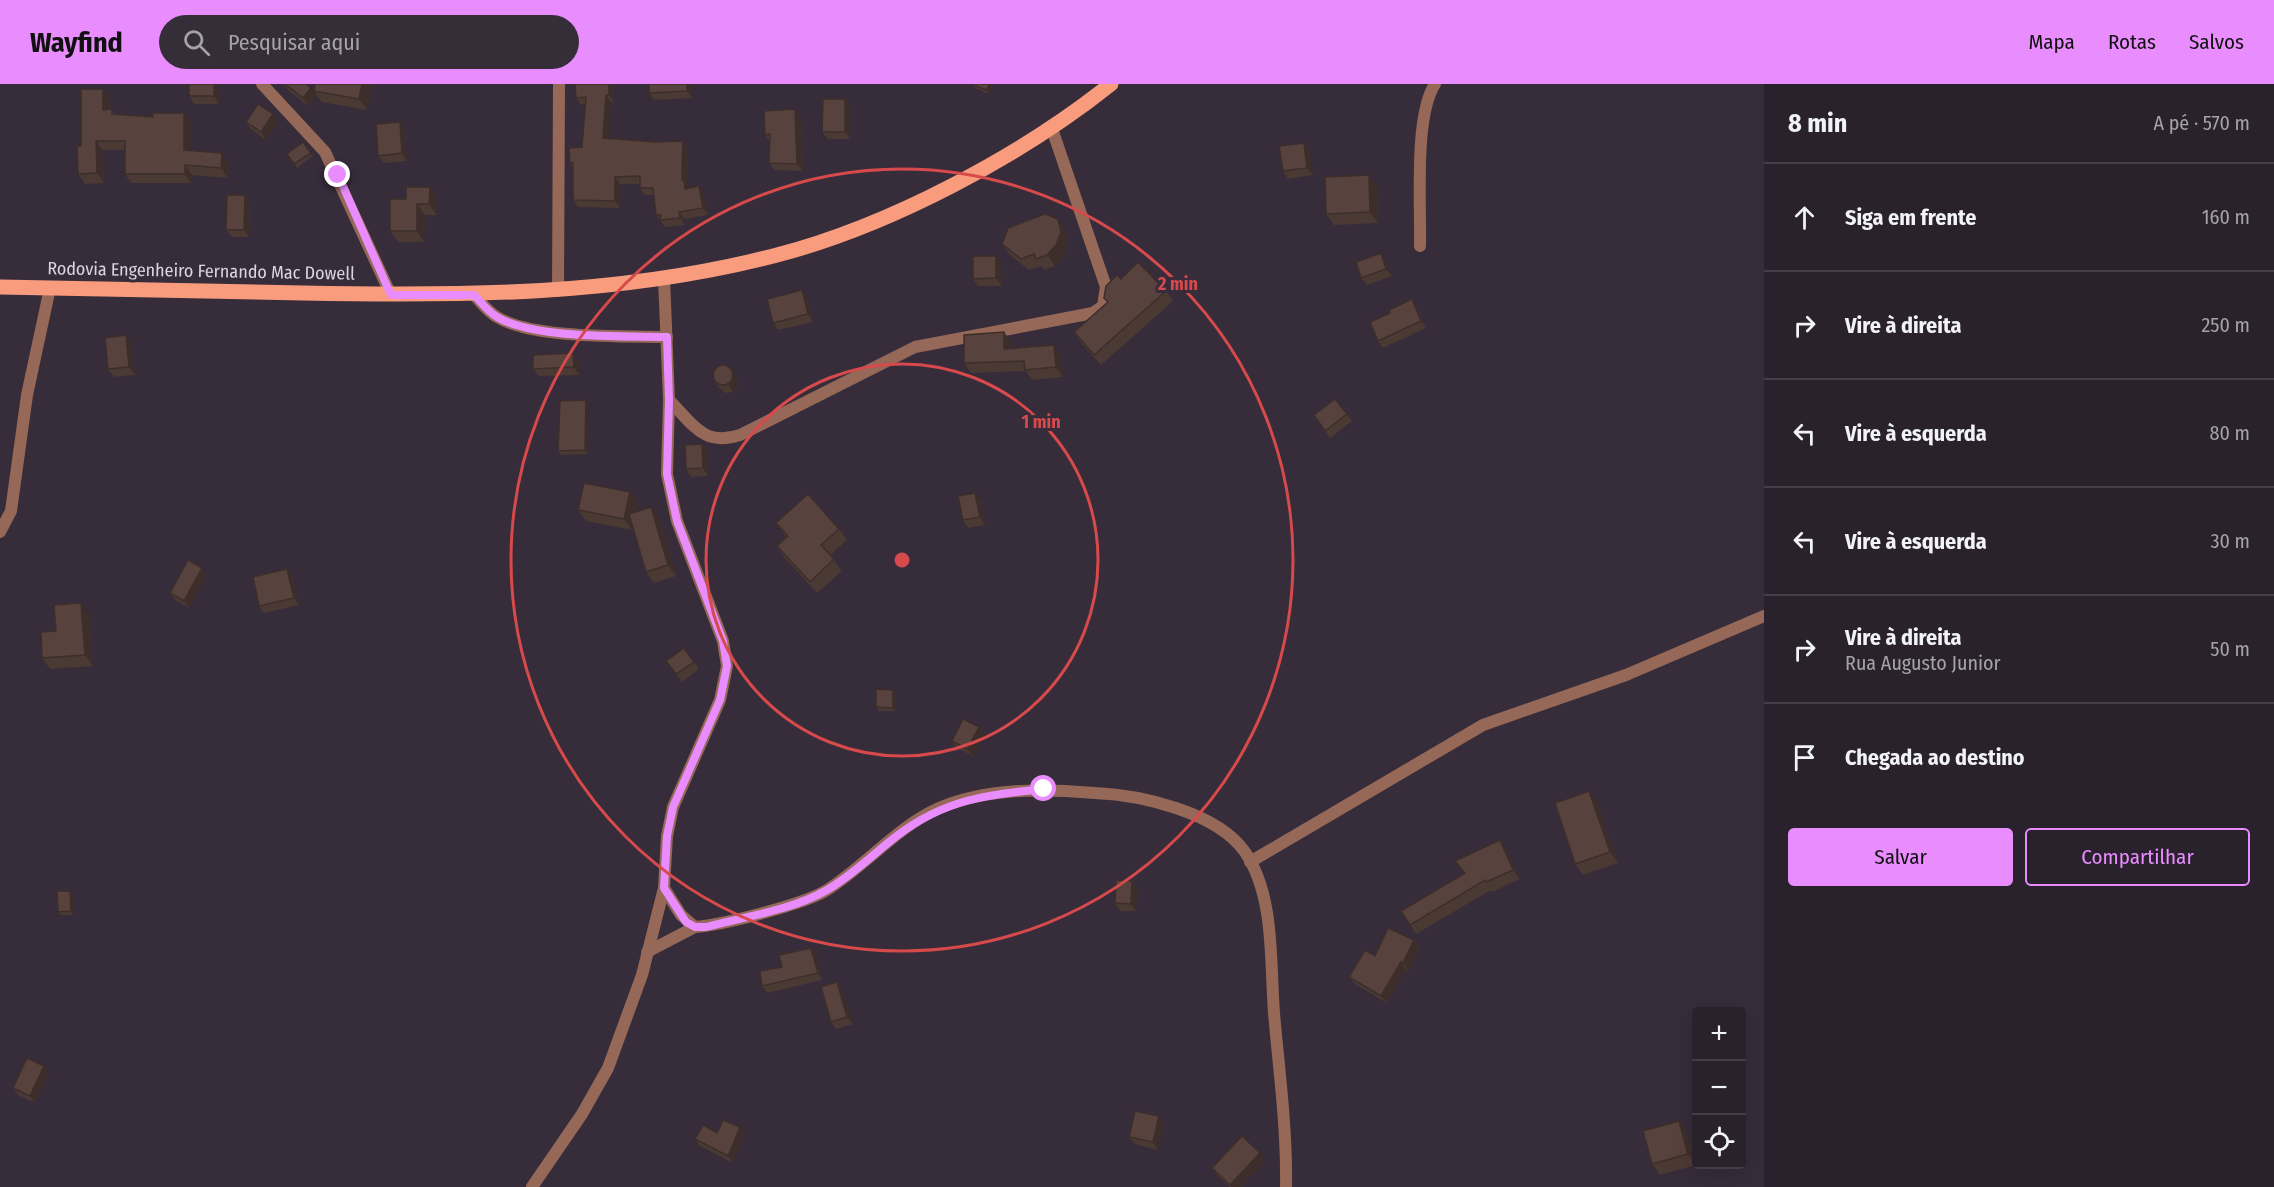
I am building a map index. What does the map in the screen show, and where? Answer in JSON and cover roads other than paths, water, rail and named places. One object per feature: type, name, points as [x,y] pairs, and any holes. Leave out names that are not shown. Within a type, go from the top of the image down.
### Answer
[{"type":"main road","name":"Rodovia Engenheiro Fernando Mac Dowell","points":[[0,287],[474,295],[558,291],[664,278],[777,255],[867,224],[933,195],[986,168],[1111,84]]},
{"type":"street","points":[[262,84],[325,152],[391,295]]},
{"type":"street","points":[[558,291],[559,84]]},
{"type":"street","points":[[1420,246],[1423,122],[1428,95],[1435,84]]},
{"type":"street","points":[[669,400],[703,434],[716,440],[726,439],[740,435],[915,347],[1093,313],[1103,306],[1106,287],[1051,126]]},
{"type":"street","points":[[532,1187],[582,1114],[608,1068],[647,952],[664,888],[667,836],[673,807],[720,700],[727,666],[723,641],[677,521],[667,474],[669,400],[664,278]]},
{"type":"street","points":[[0,532],[11,511],[27,395],[50,288]]},
{"type":"street","points":[[474,295],[495,317],[512,324],[572,334],[667,337]]},
{"type":"street","points":[[1250,862],[1483,725],[1626,675],[1764,616]]},
{"type":"street","points":[[647,952],[695,927],[804,900],[825,891],[937,809],[997,793],[1044,789],[1108,793],[1154,802],[1198,817],[1230,836],[1250,862],[1260,880],[1266,915],[1284,1117],[1286,1187]]},
{"type":"street","points":[[664,888],[681,915],[695,927]]}]
